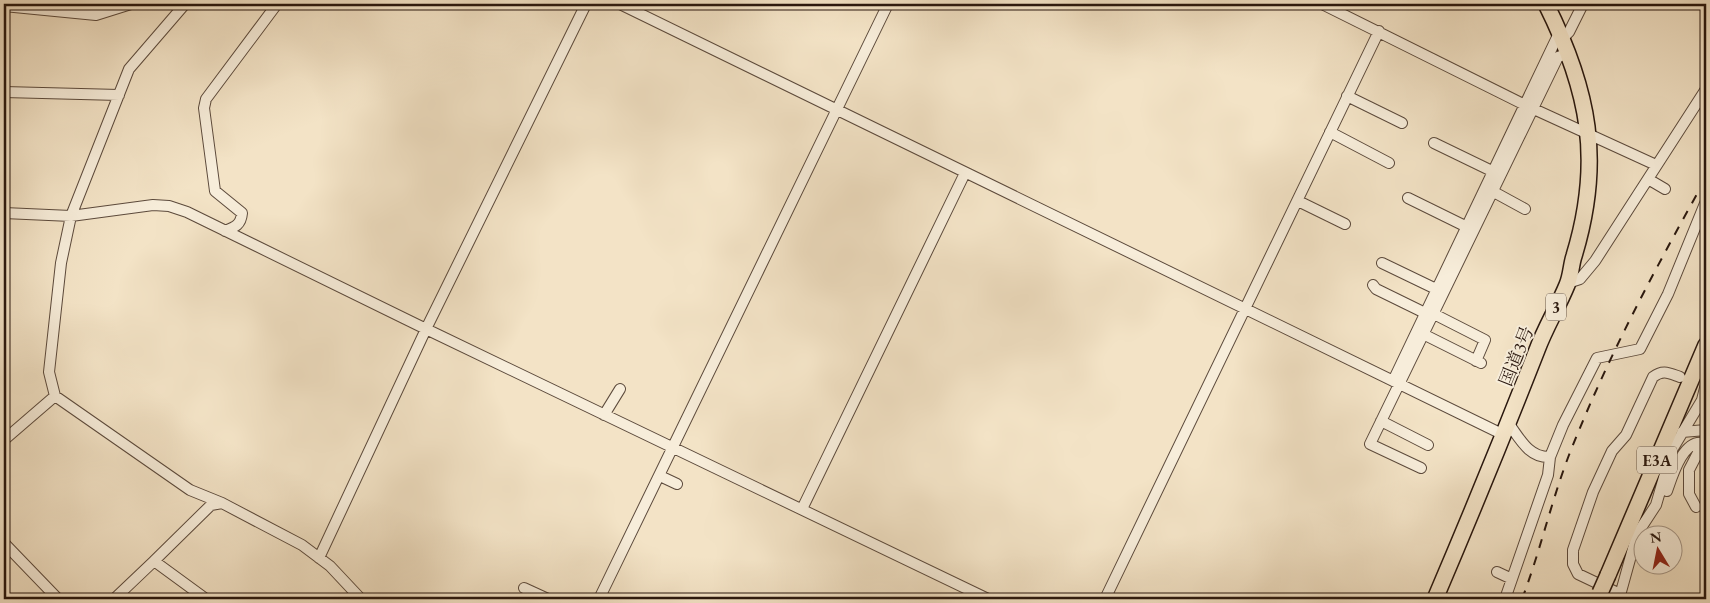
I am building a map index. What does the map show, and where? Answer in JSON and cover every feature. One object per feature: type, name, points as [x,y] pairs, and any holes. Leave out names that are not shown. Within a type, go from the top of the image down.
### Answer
[{"type":"highway","name":"国道3号","points":[[1435,599],[1507,429],[1538,348],[1568,283],[1587,198],[1590,134],[1584,101],[1558,56],[1562,35],[1546,4]]},
{"type":"highway","name":"E3A","points":[[1599,597],[1706,345]]},
{"type":"street","points":[[4,6],[96,15],[131,4]]},
{"type":"street","points":[[185,4],[128,72],[72,216],[62,263],[49,372],[55,396],[190,490],[222,503],[302,545],[361,599]]},
{"type":"street","points":[[225,230],[236,226],[242,220],[242,213],[215,191],[204,108],[206,99],[277,4]]},
{"type":"street","points":[[318,558],[426,330],[586,4]]},
{"type":"street","points":[[620,4],[1246,308],[1396,383],[1507,429],[1530,452],[1539,458],[1550,457]]},
{"type":"street","points":[[599,599],[888,4]]},
{"type":"street","points":[[1322,4],[1528,107],[1656,165]]},
{"type":"street","points":[[1428,312],[1528,107],[1558,56],[1562,35],[1570,32],[1583,4]]},
{"type":"street","points":[[1105,599],[1378,31]]},
{"type":"street","points":[[1568,283],[1580,279],[1595,260],[1706,89]]},
{"type":"street","points":[[4,92],[119,95]]},
{"type":"street","points":[[1347,96],[1402,123]]},
{"type":"street","points":[[1330,132],[1389,163]]},
{"type":"street","points":[[1434,143],[1497,173]]},
{"type":"street","points":[[802,509],[966,173]]},
{"type":"street","points":[[1421,468],[1370,444],[1382,421],[1396,383],[1420,332],[1436,289],[1467,226],[1492,192],[1497,173]]},
{"type":"street","points":[[1648,179],[1665,189]]},
{"type":"street","points":[[1492,192],[1525,208]]},
{"type":"street","points":[[1408,198],[1467,226]]},
{"type":"street","points":[[1298,200],[1345,224]]},
{"type":"street","points":[[1505,599],[1548,475],[1550,457],[1597,358],[1640,349],[1668,294],[1706,201]]},
{"type":"street","points":[[4,213],[72,216],[153,205],[169,206],[225,230],[426,330],[988,599]]},
{"type":"street","points":[[1382,263],[1436,289]]},
{"type":"street","points":[[1373,285],[1376,289],[1485,340],[1478,362],[1420,332]]},
{"type":"street","points":[[1680,377],[1667,372],[1659,372],[1650,384],[1626,435],[1612,451],[1592,492],[1573,550],[1573,564],[1578,574],[1620,597],[1637,534],[1656,505],[1672,450],[1702,400],[1704,385]]},
{"type":"street","points":[[604,415],[620,389]]},
{"type":"street","points":[[4,440],[55,396]]},
{"type":"street","points":[[1382,421],[1428,445]]},
{"type":"street","points":[[1682,432],[1706,430]]},
{"type":"street","points":[[1656,505],[1664,500],[1682,455],[1690,446],[1701,442],[1703,446],[1692,461],[1688,480],[1690,498],[1696,507]]},
{"type":"street","points":[[660,476],[677,484]]},
{"type":"street","points":[[114,599],[211,505],[222,503]]},
{"type":"street","points":[[4,543],[58,599]]},
{"type":"street","points":[[154,560],[206,599]]},
{"type":"street","points":[[1497,572],[1512,578]]},
{"type":"street","points":[[524,588],[548,599]]},
{"type":"railway","points":[[1522,599],[1569,455],[1599,384],[1668,246],[1706,178]]}]
